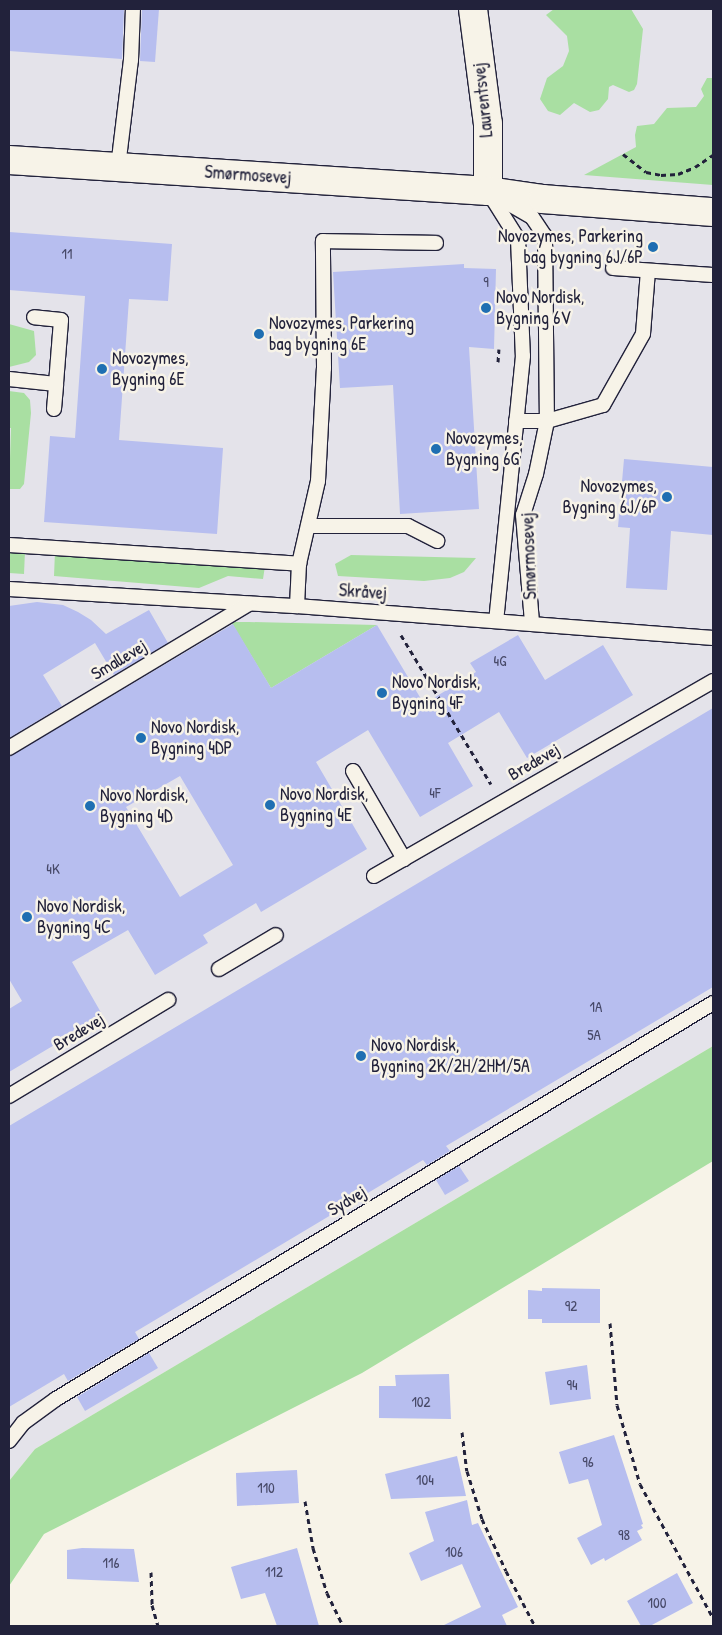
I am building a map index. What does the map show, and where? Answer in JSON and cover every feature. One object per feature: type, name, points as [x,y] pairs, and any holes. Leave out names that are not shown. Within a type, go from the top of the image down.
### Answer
[{"type":"street","name":"Laurentsvej","points":[[473,9],[488,124],[488,191]]},
{"type":"street","name":"Smørmosevej","points":[[9,160],[488,191],[543,199],[713,212]]},
{"type":"lane","points":[[118,167],[131,60],[133,9]]},
{"type":"lane","name":"Smørmosevej","points":[[488,191],[518,239],[523,356],[496,620]]},
{"type":"lane","name":"Smørmosevej","points":[[488,191],[532,217],[545,236],[547,421],[536,474],[523,515],[532,623]]},
{"type":"lane","points":[[297,606],[299,564],[318,481],[324,368],[323,241],[436,243]]},
{"type":"lane","points":[[613,268],[713,275]]},
{"type":"lane","points":[[516,421],[547,421],[603,405],[643,334],[648,271]]},
{"type":"lane","points":[[34,317],[61,320],[54,409]]},
{"type":"lane","points":[[9,380],[56,384]]},
{"type":"lane","points":[[308,526],[408,526],[437,541]]},
{"type":"lane","points":[[9,545],[299,564]]},
{"type":"lane","name":"Skråvej","points":[[9,589],[297,606],[713,638]]},
{"type":"lane","name":"Smallevej","points":[[9,748],[249,604]]},
{"type":"lane","name":"Bredevej","points":[[374,876],[713,681]]},
{"type":"lane","points":[[352,771],[404,859]]},
{"type":"lane","points":[[219,969],[276,935]]},
{"type":"lane","name":"Bredevej","points":[[9,1096],[168,1000]]},
{"type":"lane","name":"Sydvej","points":[[9,1441],[23,1423],[56,1400],[713,1003]]},
{"type":"path","points":[[624,154],[646,172],[661,176],[678,174],[695,167],[713,155]]},
{"type":"path","points":[[498,372],[499,343]]},
{"type":"path","points":[[395,613],[396,626],[502,802]]},
{"type":"path","points":[[610,1323],[617,1405],[640,1484],[713,1618]]},
{"type":"path","points":[[462,1432],[467,1471],[482,1519],[506,1571],[535,1626]]},
{"type":"path","points":[[305,1501],[313,1548],[327,1593],[343,1626]]},
{"type":"path","points":[[151,1572],[152,1605],[158,1626]]},
{"type":"shaded area","points":[[9,9],[713,9],[713,1046],[35,1449],[9,1481]]},
{"type":"green space","points":[[554,9],[631,9],[643,29],[637,84],[634,90],[629,92],[613,85],[609,87],[608,99],[599,110],[590,112],[574,103],[560,115],[548,111],[540,99],[547,78],[563,66],[569,51],[567,36],[546,15]]},
{"type":"green space","points":[[707,78],[713,78],[713,185],[584,175],[636,147],[635,135],[637,126],[654,124],[667,108],[696,107],[704,96],[701,89]]},
{"type":"green space","points":[[9,324],[34,331],[36,355],[29,362],[9,367]]},
{"type":"green space","points":[[9,391],[24,393],[30,400],[31,413],[24,484],[20,489],[9,489],[11,428],[9,428]]},
{"type":"green space","points":[[9,549],[25,551],[24,574],[9,573]]},
{"type":"green space","points":[[55,551],[265,566],[263,579],[228,576],[199,588],[54,576]]},
{"type":"green space","points":[[351,555],[476,558],[464,572],[450,578],[424,581],[338,576],[335,564]]},
{"type":"green space","points":[[231,622],[249,622],[377,625],[271,688]]},
{"type":"green space","points":[[713,1046],[713,1161],[362,1373],[44,1534],[9,1586],[9,1481],[35,1449]]},
{"type":"building","points":[[9,9],[124,9],[122,59],[9,51]]},
{"type":"building","points":[[142,9],[159,9],[155,62],[140,61]]},
{"type":"building","name":"Novozymes, Bygning 6E","points":[[9,232],[172,244],[168,301],[129,299],[119,440],[223,448],[217,534],[44,522],[50,436],[75,438],[85,296],[9,290]]},
{"type":"building","name":"Novozymes, Bygning 6G","points":[[464,264],[464,268],[496,269],[494,349],[469,347],[479,509],[400,514],[393,385],[340,388],[333,272]]},
{"type":"building","name":"Novozymes, Bygning 6J/6P","points":[[624,459],[713,467],[713,535],[671,531],[667,590],[626,588],[630,528],[618,527]]},
{"type":"building","points":[[37,602],[63,605],[91,620],[106,634],[149,610],[168,643],[114,675],[95,643],[43,675],[62,706],[9,738],[9,606]]},
{"type":"building","points":[[233,624],[271,688],[377,625],[424,704],[476,672],[470,663],[518,635],[545,680],[603,645],[633,695],[527,758],[499,712],[448,743],[473,786],[420,817],[368,730],[316,762],[367,849],[261,912],[256,903],[203,935],[208,943],[155,975],[128,930],[72,962],[103,1016],[9,1072],[9,1009],[22,1001],[9,979],[9,757]],"holes":[[[180,776],[233,865],[180,897],[126,807]]]},
{"type":"building","name":"Novo Nordisk, Bygning 2K/2H/2HM/5A","points":[[713,708],[713,987],[446,1146],[450,1151],[427,1165],[423,1160],[135,1332],[139,1339],[68,1381],[64,1374],[9,1407],[9,1126]]},
{"type":"building","points":[[459,1166],[469,1181],[445,1195],[436,1180]]},
{"type":"building","points":[[542,1288],[600,1289],[600,1323],[542,1323],[542,1319],[528,1319],[528,1290],[542,1291]]},
{"type":"building","points":[[149,1353],[158,1368],[85,1411],[77,1397]]},
{"type":"building","points":[[587,1365],[591,1399],[550,1405],[545,1372]]},
{"type":"building","points":[[449,1374],[451,1419],[379,1418],[379,1386],[396,1386],[395,1375]]},
{"type":"building","points":[[614,1435],[643,1524],[641,1525],[643,1528],[637,1531],[642,1540],[605,1561],[604,1558],[591,1565],[577,1538],[602,1525],[588,1479],[569,1484],[559,1452]]},
{"type":"building","points":[[457,1456],[466,1496],[391,1499],[385,1474]]},
{"type":"building","points":[[297,1470],[299,1503],[237,1506],[236,1473]]},
{"type":"building","points":[[467,1500],[472,1525],[478,1523],[518,1607],[502,1615],[507,1626],[442,1626],[481,1607],[462,1564],[421,1581],[409,1553],[434,1541],[425,1512]]},
{"type":"building","points":[[82,1548],[134,1549],[139,1582],[67,1579],[67,1550]]},
{"type":"building","points":[[297,1548],[319,1626],[277,1626],[265,1593],[241,1599],[231,1567]]},
{"type":"building","points":[[677,1573],[693,1603],[650,1626],[641,1626],[627,1601]]},
{"type":"place","name":"Novozymes, Parkering bag bygning 6J/6P","points":[[653,247]]},
{"type":"place","name":"Novo Nordisk, Bygning 6V","points":[[486,308]]},
{"type":"place","name":"Novozymes, Parkering bag bygning 6E","points":[[259,334]]},
{"type":"place","name":"Novozymes, Bygning 6E","points":[[102,369]]},
{"type":"place","name":"Novozymes, Bygning 6G","points":[[436,449]]},
{"type":"place","name":"Novozymes, Bygning 6J/6P","points":[[667,497]]},
{"type":"place","name":"Novo Nordisk, Bygning 4F","points":[[382,693]]},
{"type":"place","name":"Novo Nordisk, Bygning 4DP","points":[[141,738]]},
{"type":"place","name":"Novo Nordisk, Bygning 4E","points":[[270,805]]},
{"type":"place","name":"Novo Nordisk, Bygning 4D","points":[[90,806]]},
{"type":"place","name":"Novo Nordisk, Bygning 4C","points":[[27,917]]},
{"type":"place","name":"Novo Nordisk, Bygning 2K/2H/2HM/5A","points":[[361,1056]]}]
